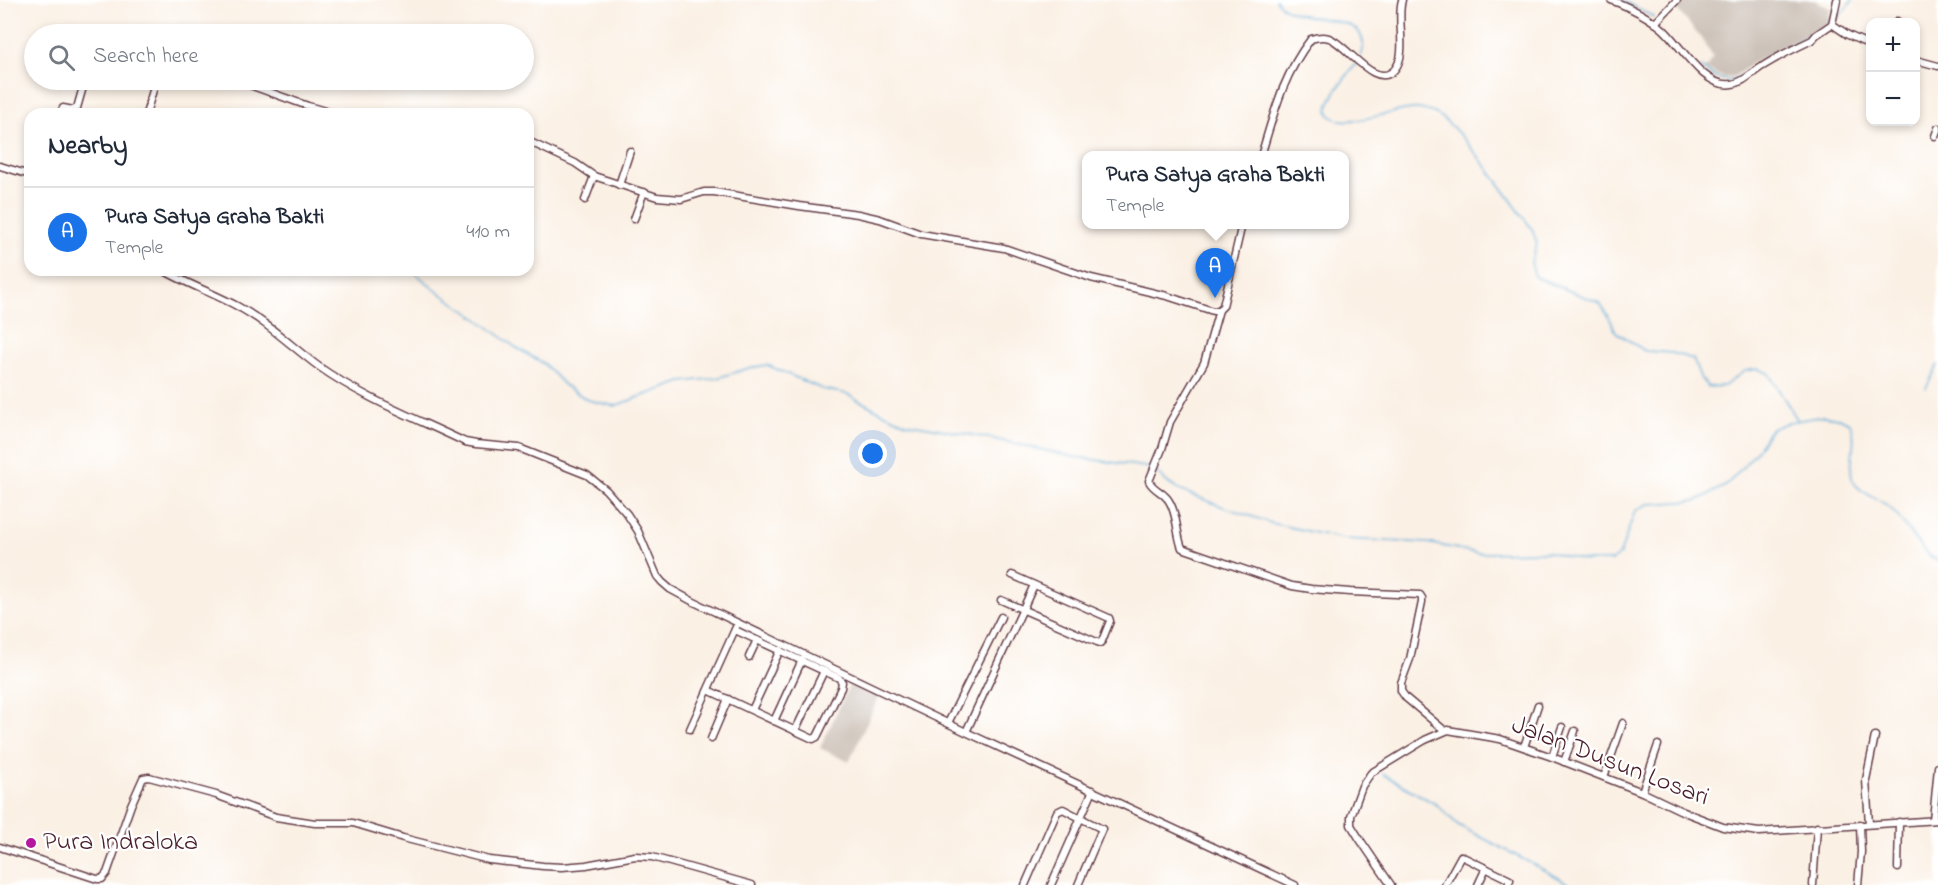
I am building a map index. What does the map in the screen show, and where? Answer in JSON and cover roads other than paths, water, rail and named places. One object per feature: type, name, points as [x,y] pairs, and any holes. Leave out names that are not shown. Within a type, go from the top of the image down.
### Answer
[{"type":"street","points":[[1262,151],[1283,86],[1311,39],[1328,37],[1370,72],[1380,75],[1388,74],[1395,69],[1400,51],[1402,0]]},
{"type":"street","points":[[1611,0],[1636,11],[1655,23],[1672,38],[1694,65],[1714,81],[1723,85],[1738,82],[1764,65],[1812,40],[1832,24],[1838,0]]},
{"type":"street","points":[[1655,23],[1677,0]]},
{"type":"street","points":[[1832,24],[1866,43]]},
{"type":"street","points":[[1920,61],[1938,66]]},
{"type":"street","points":[[77,108],[82,90]]},
{"type":"street","points":[[148,108],[153,90]]},
{"type":"street","points":[[264,90],[315,108]]},
{"type":"street","points":[[1935,136],[1938,128]]},
{"type":"street","points":[[534,144],[575,163],[594,176],[657,197],[676,199],[704,192],[714,192],[858,214],[880,219],[921,234],[1004,248],[1110,283],[1167,296],[1210,310],[1219,310]]},
{"type":"street","points":[[619,185],[630,151]]},
{"type":"street","points":[[0,166],[24,173]]},
{"type":"street","points":[[585,200],[594,176]]},
{"type":"street","points":[[634,219],[644,192]]},
{"type":"street","points":[[1241,229],[1223,306],[1219,310],[1204,363],[1170,422],[1149,481],[1151,486],[1169,500],[1176,519],[1180,543],[1186,550],[1292,586],[1360,593],[1420,595],[1422,598],[1401,691],[1406,698],[1444,730],[1371,773],[1362,786],[1351,816],[1351,825],[1391,885]]},
{"type":"street","points":[[173,276],[238,306],[268,325],[319,366],[388,406],[465,442],[519,448],[587,475],[606,490],[627,514],[638,531],[657,576],[670,589],[757,640],[839,678],[842,685],[817,737],[810,738],[708,690]]},
{"type":"street","points":[[1001,600],[1097,642],[1102,640],[1110,621],[1109,618],[1012,575]]},
{"type":"street","points":[[966,732],[1034,585]]},
{"type":"street","points":[[948,723],[1001,617]]},
{"type":"street","points":[[690,729],[736,627]]},
{"type":"street","points":[[736,627],[1295,885]]},
{"type":"street","points":[[749,657],[757,640]]},
{"type":"street","points":[[752,710],[780,650]]},
{"type":"street","points":[[774,721],[802,660]]},
{"type":"street","points":[[795,731],[824,671]]},
{"type":"street","points":[[711,739],[728,699]]},
{"type":"street","points":[[1524,747],[1538,705]]},
{"type":"street","points":[[1604,777],[1623,723]]},
{"type":"street","points":[[1552,757],[1562,727]]},
{"type":"street","name":"Jalan Dusun Losari","points":[[1444,730],[1500,739],[1524,747],[1642,792],[1723,827],[1759,832],[1935,820]]},
{"type":"street","points":[[1564,762],[1575,731]]},
{"type":"street","points":[[1869,824],[1866,780],[1875,736]]},
{"type":"street","points":[[1642,792],[1658,745]]},
{"type":"street","points":[[1935,820],[1938,767]]},
{"type":"street","points":[[0,847],[102,879],[107,873],[143,778],[149,777],[216,795],[276,817],[315,823],[353,823],[489,860],[552,866],[598,863],[635,856],[652,857],[752,885]]},
{"type":"street","points":[[1051,885],[1093,790]]},
{"type":"street","points":[[1025,885],[1058,812],[1063,809],[1101,828],[1102,831],[1077,885]]},
{"type":"street","points":[[1898,868],[1899,822]]},
{"type":"street","points":[[1858,885],[1861,852],[1860,824]]},
{"type":"street","points":[[1813,885],[1817,827]]},
{"type":"street","points":[[1445,885],[1461,856],[1510,880],[1508,885]]},
{"type":"street","points":[[1478,885],[1486,868]]},
{"type":"waterway","points":[[1276,0],[1290,11],[1351,26],[1359,32],[1363,40],[1360,58]]},
{"type":"waterway","points":[[1621,0],[1654,17]]},
{"type":"waterway","points":[[1837,19],[1853,0]]},
{"type":"waterway","points":[[1700,67],[1717,78],[1731,81],[1763,60],[1809,35]]},
{"type":"waterway","points":[[1357,62],[1332,97],[1328,111],[1331,116],[1347,121],[1414,109],[1434,113],[1471,147],[1532,229],[1537,243],[1531,262],[1535,277],[1600,303],[1616,332],[1645,351],[1672,353],[1693,359],[1701,379],[1708,387],[1724,386],[1745,371],[1758,369],[1768,373],[1797,419]]},
{"type":"waterway","points":[[419,276],[515,347],[544,364],[564,385],[588,400],[614,406],[682,382],[717,378],[767,365],[822,389],[847,394],[906,423],[1074,457],[1151,469]]},
{"type":"waterway","points":[[1926,388],[1938,365]]},
{"type":"waterway","points":[[1155,471],[1179,490],[1221,506],[1271,523],[1343,539],[1428,543],[1477,553],[1549,552],[1585,561],[1612,561],[1620,554],[1635,511],[1648,504],[1696,501],[1727,485],[1755,453],[1771,429],[1789,422],[1824,416],[1839,418],[1850,423],[1854,437],[1851,465],[1854,483],[1888,506],[1924,550],[1938,561]]},
{"type":"waterway","points":[[1383,774],[1437,805],[1458,825],[1570,885]]},
{"type":"place","name":"Pura Satya Graha Bakti","points":[[1215,298]]},
{"type":"place","name":"Pura Indraloka","points":[[31,843]]}]
